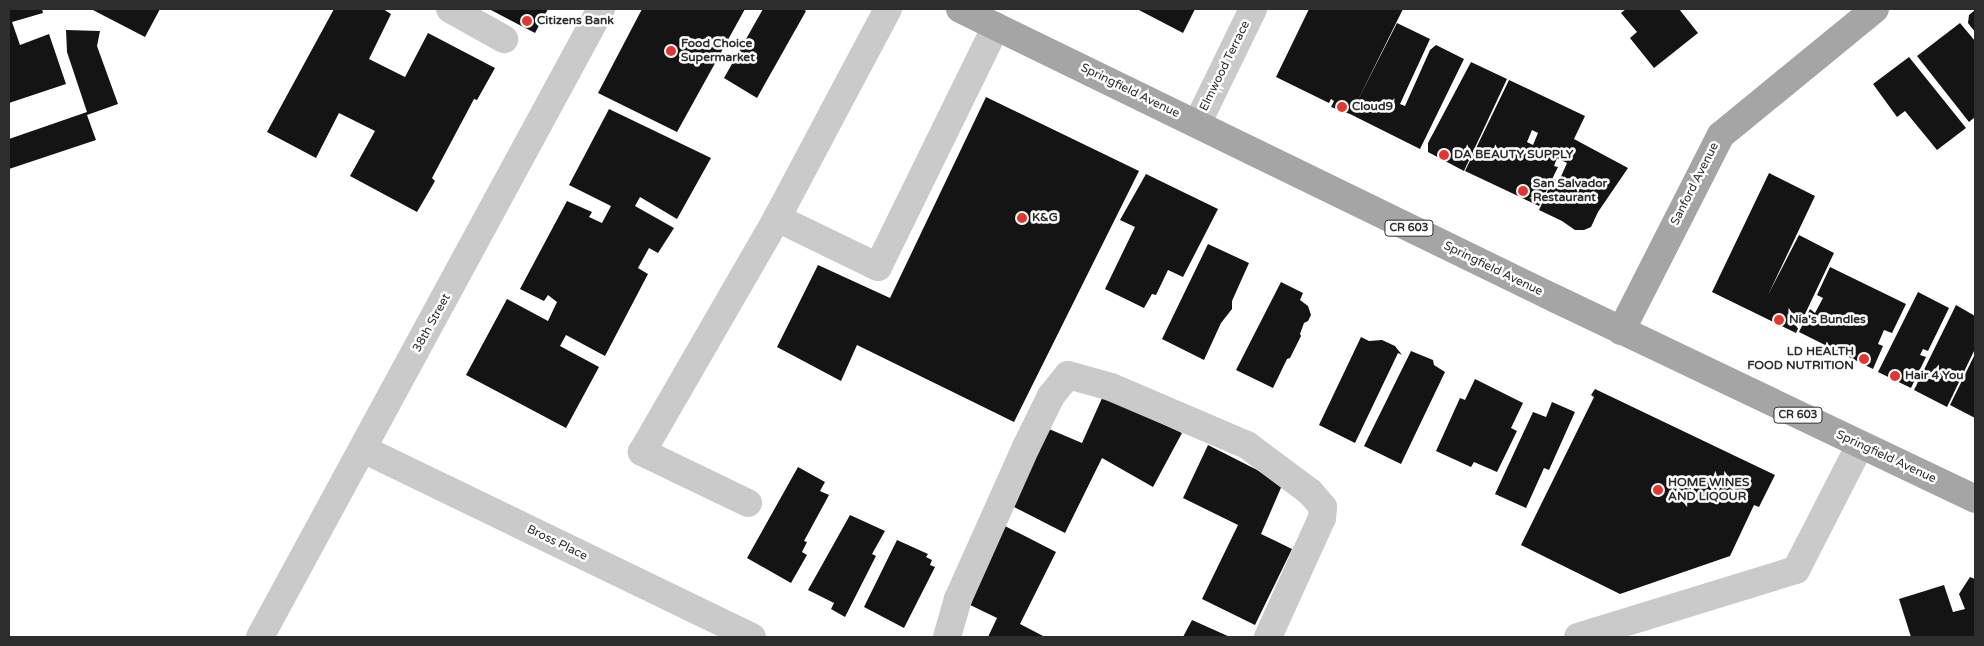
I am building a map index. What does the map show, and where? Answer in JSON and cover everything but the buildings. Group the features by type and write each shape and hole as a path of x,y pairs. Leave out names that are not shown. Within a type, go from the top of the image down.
{"main road":[{"name":"Springfield Avenue","path":"960,9 1621,331 1975,499"},
{"name":"Sanford Avenue","path":"1621,331 1721,135 1875,9"}],"street":[{"path":"450,9 504,39"},
{"name":"38th Street","path":"260,637 601,9"},
{"path":"748,503 642,452 777,218 888,9"},
{"name":"Elmwood Terrace","path":"1197,124 1253,9"},
{"path":"777,218 878,267 996,26"},
{"path":"948,637 958,599 1026,447 1051,396 1068,375 1111,387 1247,445 1310,492 1323,507 1322,518 1268,637"},
{"path":"1578,637 1796,570 1860,445"},
{"name":"Bross Place","path":"363,449 752,637"}],"place":[{"name":"Citizens Bank","path":"527,21"},
{"name":"Food Choice Supermarket","path":"671,51"},
{"name":"Cloud9","path":"1342,107"},
{"name":"DA BEAUTY SUPPLY","path":"1444,155"},
{"name":"San Salvador Restaurant","path":"1523,191"},
{"name":"K&G","path":"1022,218"},
{"name":"Nia's Bundles","path":"1779,320"},
{"name":"LD HEALTH FOOD NUTRITION","path":"1864,359"},
{"name":"Hair 4 You","path":"1895,376"},
{"name":"HOME WINES AND LIQOUR","path":"1658,490"}]}
